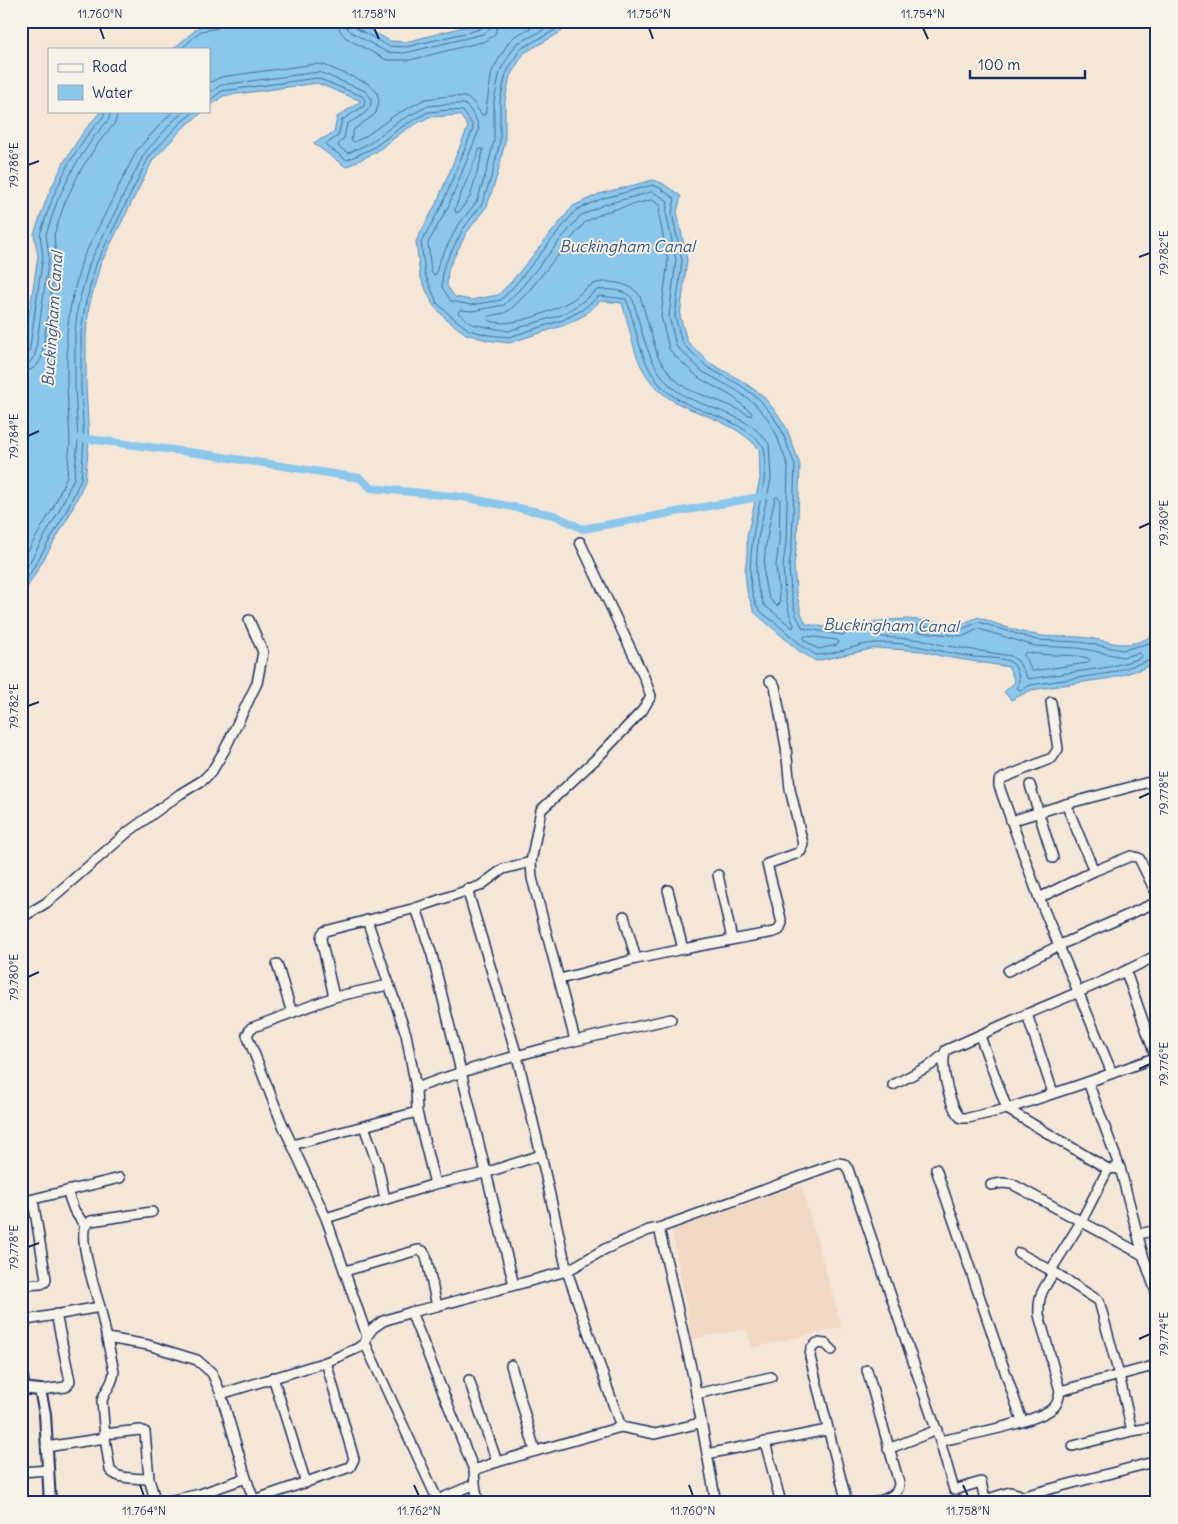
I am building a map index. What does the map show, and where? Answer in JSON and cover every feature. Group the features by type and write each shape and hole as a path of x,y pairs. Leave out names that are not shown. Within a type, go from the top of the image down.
{"street":[{"path":"576,1040 532,878 531,862 541,810 598,757 636,718 651,696 644,677 580,542"},
{"path":"21,918 46,903 128,832 180,794 203,780 212,771 224,751 257,683 263,652 249,620"},
{"path":"560,980 636,959 779,930 782,923 767,864 798,854 803,848 790,789 786,747 775,686 770,681"},
{"path":"1051,702 1058,749 1056,754 1052,758 999,781 999,786 1039,898 1112,1073"},
{"path":"1012,821 1066,804 1157,780"},
{"path":"1030,785 1053,858"},
{"path":"1066,804 1094,871"},
{"path":"1039,898 1094,871 1131,856 1139,858 1157,895"},
{"path":"334,997 321,939 325,931 416,908 480,886 503,869 531,862"},
{"path":"718,875 732,939"},
{"path":"467,889 517,1056 542,1155 567,1270 622,1427"},
{"path":"668,890 683,949"},
{"path":"1008,970 1157,902"},
{"path":"416,908 432,955 514,1285"},
{"path":"624,916 636,959"},
{"path":"367,920 406,1034 416,1088 417,1112 435,1184"},
{"path":"893,1085 931,1065 946,1050 1027,1014 1078,994 1126,972 1157,955"},
{"path":"277,964 292,1013"},
{"path":"943,1055 947,1088 957,1114 961,1118 1007,1109 1156,1057 1126,972"},
{"path":"388,985 334,997 251,1028 246,1035 292,1145 326,1218 366,1339 436,1501 475,1484"},
{"path":"1027,1014 1053,1093"},
{"path":"416,1088 461,1071 576,1040 672,1020"},
{"path":"980,1036 1007,1109 1108,1169 1120,1168"},
{"path":"1088,1082 1120,1168 1143,1256 1157,1295"},
{"path":"292,1145 417,1112"},
{"path":"364,1126 378,1166 385,1199"},
{"path":"326,1218 435,1184 485,1173 542,1155"},
{"path":"219,1389 273,1377 326,1362 350,1353 366,1339 376,1324 411,1312 567,1270 605,1249 649,1230 659,1228 838,1162 844,1164 848,1169 937,1430 954,1490 981,1482 986,1501 1010,1492 1018,1494 1021,1500 1157,1461"},
{"path":"936,1169 1022,1421"},
{"path":"940,1441 1022,1421 1047,1412 1055,1406 1060,1391 1040,1315 1040,1294 1081,1222 1108,1169"},
{"path":"21,1202 120,1178"},
{"path":"991,1186 1002,1183 1012,1184 1143,1256"},
{"path":"67,1191 74,1210 85,1226"},
{"path":"21,1285 41,1284 46,1279 33,1200"},
{"path":"149,1479 113,1474 110,1470 104,1436 102,1401 113,1380 114,1371 100,1307 91,1278 83,1235 85,1226 91,1221 152,1212"},
{"path":"659,1228 696,1394 716,1503"},
{"path":"1138,1234 1157,1230"},
{"path":"345,1271 418,1250 423,1251 426,1256 437,1306"},
{"path":"1019,1253 1052,1271 1099,1302 1132,1431"},
{"path":"21,1321 100,1307"},
{"path":"411,1312 474,1470 478,1503"},
{"path":"21,1365 23,1388 40,1390 66,1387 70,1381 56,1314"},
{"path":"107,1338 148,1345 197,1360 212,1373 219,1389 255,1502 350,1467 354,1459 326,1362"},
{"path":"832,1350 826,1344 816,1343 811,1349 810,1357 847,1503"},
{"path":"511,1365 535,1451"},
{"path":"1060,1391 1157,1365"},
{"path":"867,1370 899,1483 896,1493 873,1503"},
{"path":"273,1377 306,1483"},
{"path":"696,1394 771,1377"},
{"path":"469,1380 497,1462"},
{"path":"40,1390 45,1414 50,1503"},
{"path":"474,1470 622,1427 655,1434 700,1424"},
{"path":"1073,1446 1132,1431 1157,1427"},
{"path":"46,1447 140,1430 145,1432 149,1479 158,1503 200,1494 246,1478"},
{"path":"707,1454 828,1430"},
{"path":"888,1449 937,1430"},
{"path":"765,1442 781,1503"},
{"path":"21,1472 48,1470"}],"shaded area":[{"path":"801,1185 842,1327 752,1348 746,1329 692,1339 672,1230"}],"water":[{"name":"Buckingham Canal","path":"227,21 354,21 390,41 406,42 486,21 569,21 561,32 524,53 510,76 505,101 505,142 497,176 487,206 467,232 448,269 447,286 455,297 471,300 498,295 512,281 573,206 599,194 653,180 662,183 681,196 677,212 687,260 680,316 687,341 710,363 762,395 787,429 800,465 797,543 794,565 796,591 801,613 806,624 842,630 865,623 887,620 907,619 962,624 978,617 1030,634 1090,638 1118,644 1135,643 1157,633 1157,662 1142,669 1111,678 1031,690 1011,700 1004,692 1015,682 1009,667 940,656 923,651 876,648 816,661 799,651 754,612 747,591 745,571 747,536 760,479 759,449 734,429 678,403 658,389 649,379 638,359 622,303 600,301 585,315 565,325 509,343 487,340 466,334 447,320 433,305 420,276 416,241 437,202 468,127 460,115 429,117 405,130 376,152 346,167 313,143 334,133 337,117 361,101 317,83 223,96 210,106 210,48 174,48 199,27"},
{"name":"Buckingham Canal","path":"100,112 203,112 183,128 153,160 100,265 89,307 86,333 89,441 85,481 69,516 21,598 21,366 38,256 34,234 48,195 64,162 84,131"}],"waterway":[{"path":"80,438 204,454 360,478 371,488 462,497 554,515 583,529 764,496"}]}
